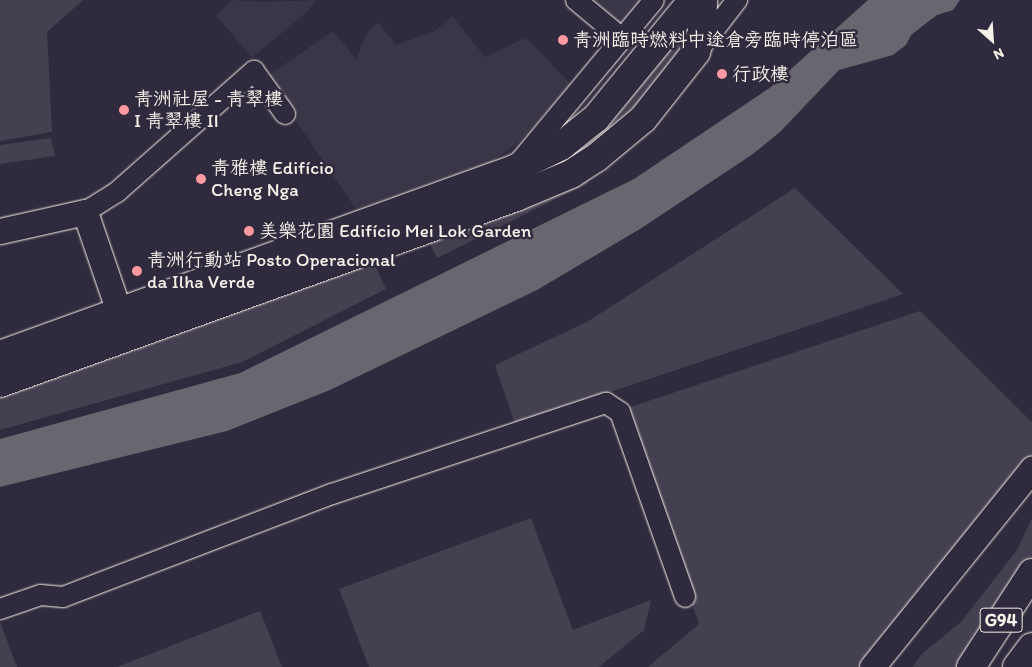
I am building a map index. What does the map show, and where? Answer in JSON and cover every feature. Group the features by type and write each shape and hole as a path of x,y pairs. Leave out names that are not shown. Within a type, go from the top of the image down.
{"main road":[{"path":"0,355 512,170 561,146 582,132 693,0"},
{"path":"0,383 516,197 571,174 596,158 643,119 696,52 702,31 703,0"},
{"name":"G94","path":"971,667 1032,573"},
{"name":"G94","path":"1017,667 1032,647"}],"street":[{"path":"576,0 624,39"},
{"path":"512,170 624,39 654,0"},
{"path":"696,52 737,0"},
{"path":"0,231 85,212 117,192 254,71 285,114"},
{"path":"85,212 119,312"},
{"path":"0,609 41,595 63,597 332,494 606,403 620,412 685,597"},
{"path":"872,667 1032,469"}],"shaded area":[{"path":"0,0 83,0 47,32 52,132 0,141"},
{"path":"232,0 266,2 315,0 309,10 252,58 216,15"},
{"path":"582,0 642,0 618,29"},
{"path":"868,0 960,0 953,10 937,15 911,35 906,45 893,55 839,70 780,132 753,154 640,229 537,290 330,390 227,431 0,487 0,439 240,373 634,179 771,87"},
{"path":"452,16 485,57 526,38 570,83 567,91 519,142 491,162 356,209 266,77 333,31 356,59 365,36 378,22 396,45 435,31"},
{"path":"692,18 694,21 681,51 624,122 575,162 0,376 0,367 548,171 595,138"},
{"path":"51,138 55,156 0,164 0,145"},
{"path":"586,177 588,183 437,258 428,240"},
{"path":"795,188 903,294 515,424 495,365 587,322"},
{"path":"373,261 386,289 242,362 0,430 0,398"},
{"path":"920,311 1032,422 1032,455 863,667 648,667 699,624 624,409"},
{"path":"531,518 573,630 651,600 644,630 599,667 369,667 339,589"},
{"path":"1032,518 1032,566 966,667 912,667 923,653 961,622 1017,550"},
{"path":"260,611 282,667 117,667"},
{"path":"0,622 17,667 0,667"}],"place":[{"name":"青洲臨時燃料中途倉旁臨時停泊區","path":"563,40"},
{"name":"行政樓","path":"722,74"},
{"name":"青洲社屋 - 青翠樓 I 青翠樓 II","path":"124,110"},
{"name":"青雅樓 Edifício Cheng Nga","path":"201,179"},
{"name":"美樂花園 Edifício Mei Lok Garden","path":"249,231"},
{"name":"青洲行動站 Posto Operacional da Ilha Verde","path":"137,271"}]}
